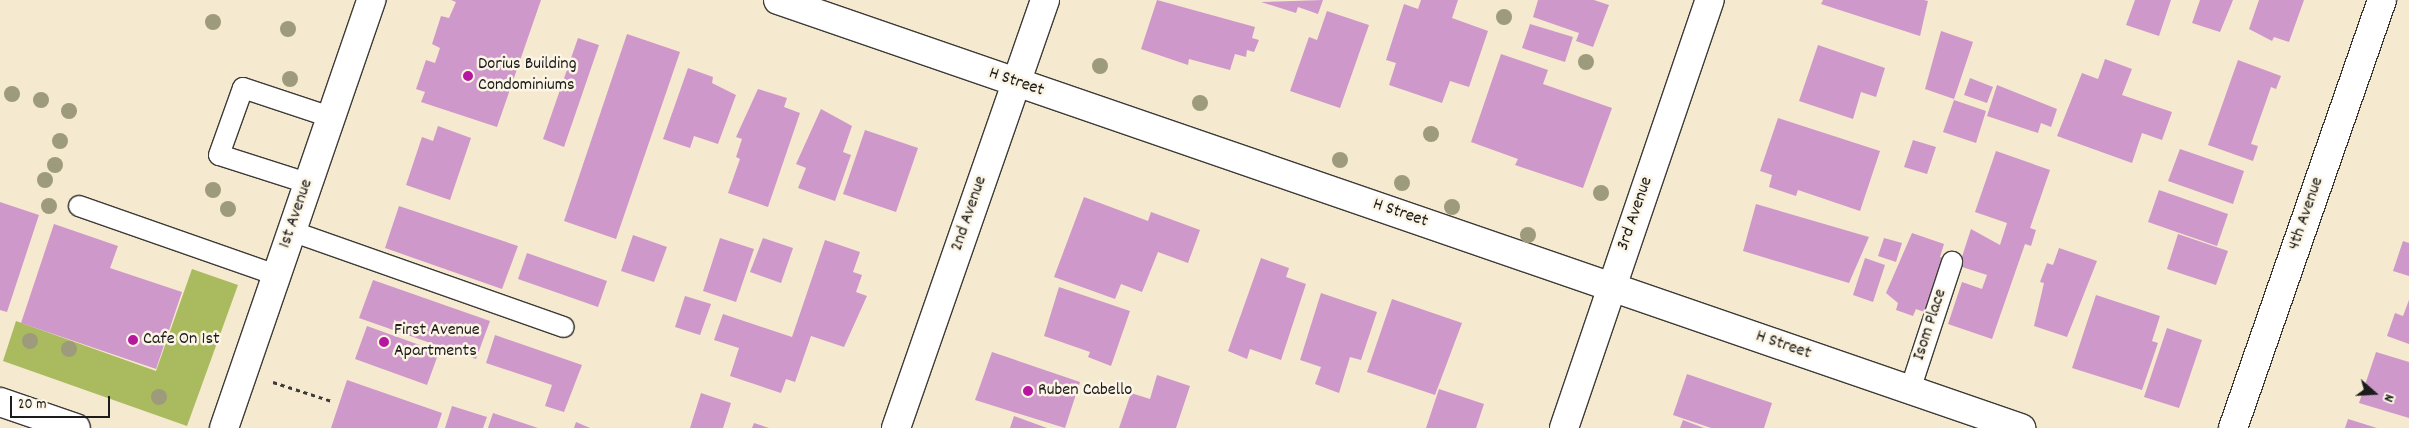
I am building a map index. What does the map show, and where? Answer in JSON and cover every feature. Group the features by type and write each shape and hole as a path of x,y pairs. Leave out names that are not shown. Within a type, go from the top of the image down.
{"street":[{"name":"1st Avenue","path":"224,428 371,0"},
{"name":"H Street","path":"778,0 2022,428"},
{"name":"2nd Avenue","path":"896,428 1045,0"},
{"name":"3rd Avenue","path":"1564,428 1710,0"},
{"name":"4th Avenue","path":"2233,428 2382,0"},
{"path":"0,402 76,428"}],"lane":[{"path":"307,182 219,155 243,88 330,117"},
{"path":"79,206 276,275"},
{"path":"291,231 564,327"},
{"name":"Isom Place","path":"1910,390 1952,262"}],"path":[{"path":"270,381 332,401"}],"green space":[{"path":"192,269 238,285 187,426 3,361 16,321 156,371"}],"building":[{"name":"Dorius Building Condominiums","path":"451,0 541,0 497,127 421,102 425,92 416,89 426,60 435,63 440,48 432,44 441,16 449,18 456,2"},
{"path":"1157,0 1255,27 1252,38 1259,40 1254,52 1247,50 1246,57 1235,54 1230,70 1189,59 1188,65 1141,49"},
{"path":"1323,0 1318,14 1298,7 1296,13 1261,2"},
{"path":"1421,0 1458,0 1452,18 1488,31 1469,87 1450,81 1442,103 1389,85 1396,63 1386,60 1404,4 1418,9"},
{"path":"1538,0 1594,0 1609,5 1593,47 1576,41 1579,33 1533,17"},
{"path":"1823,0 1928,1 1920,36 1821,4"},
{"path":"2135,0 2171,0 2159,36 2126,25"},
{"path":"2200,0 2233,0 2220,32 2192,23"},
{"path":"2259,0 2304,0 2289,42 2274,37 2272,41 2249,29"},
{"path":"1327,11 1369,25 1340,108 1290,91 1309,37 1317,40"},
{"path":"1530,24 1573,37 1565,62 1522,48"},
{"path":"1941,31 1973,42 1954,99 1925,89"},
{"path":"627,34 680,52 616,239 564,221"},
{"path":"578,38 599,45 564,147 543,139"},
{"path":"1818,45 1885,68 1876,97 1861,92 1853,119 1799,101"},
{"path":"1501,54 1548,70 1543,84 1612,108 1583,188 1515,165 1518,159 1471,142"},
{"path":"2105,59 2132,69 2122,95 2172,112 2162,140 2142,133 2132,163 2057,136 2082,73 2098,79"},
{"path":"2238,60 2281,76 2276,89 2271,87 2251,144 2258,146 2253,161 2208,145"},
{"path":"688,68 713,77 712,83 736,95 718,144 694,136 690,148 663,139"},
{"path":"1970,78 1993,87 1987,103 1964,95"},
{"path":"1997,85 2057,109 2051,127 2041,123 2038,133 1987,116"},
{"path":"758,89 787,98 784,107 800,113 768,207 728,193 740,159 736,157 742,139 736,137"},
{"path":"1954,100 1986,111 1976,143 1943,132"},
{"path":"821,109 852,126 843,152 851,155 835,201 798,188 806,168 796,164"},
{"path":"1778,118 1880,151 1860,211 1798,190 1796,196 1769,187 1772,175 1760,171"},
{"path":"438,126 471,138 450,200 406,185 422,137 433,141"},
{"path":"865,130 918,148 896,212 843,194"},
{"path":"1913,140 1936,147 1927,174 1904,167"},
{"path":"2180,149 2244,171 2233,204 2168,181"},
{"path":"1996,151 2050,170 2030,228 2036,230 2031,246 2025,244 1992,339 1948,324 1962,282 1982,289 1987,275 1959,266 1971,229 2000,245 2007,223 1975,212"},
{"path":"2159,190 2228,214 2217,246 2148,222"},
{"path":"1084,197 1148,221 1151,212 1200,230 1188,263 1158,252 1142,292 1121,284 1115,299 1054,277"},
{"path":"0,202 39,215 7,312 0,310"},
{"path":"1756,204 1869,237 1849,283 1743,251"},
{"path":"399,206 518,246 502,289 385,248"},
{"path":"54,224 118,246 110,268 182,292 156,369 21,323"},
{"path":"1912,233 1944,244 1940,257 1946,259 1927,313 1916,309 1913,316 1896,310 1898,303 1886,293"},
{"path":"2178,234 2228,251 2216,285 2167,269"},
{"path":"633,235 667,247 654,282 621,271"},
{"path":"720,238 754,249 736,302 703,291"},
{"path":"763,238 793,248 781,283 750,272"},
{"path":"1884,238 1902,243 1896,262 1878,256"},
{"path":"825,240 860,252 853,272 862,275 856,292 867,296 844,347 811,336 795,382 786,379 781,393 730,376 739,348 714,340 723,314 792,337"},
{"path":"2403,241 2409,243 2409,276 2393,271"},
{"path":"2059,248 2097,261 2067,337 2034,326 2044,283 2040,282 2047,263 2053,265"},
{"path":"527,253 607,281 598,307 518,279"},
{"path":"1261,258 1289,268 1286,277 1306,284 1281,360 1250,349 1247,359 1228,351"},
{"path":"1865,258 1885,265 1873,302 1853,295"},
{"path":"373,280 490,321 476,359 359,318"},
{"path":"1059,287 1130,311 1111,366 1088,357 1090,352 1044,336"},
{"path":"1321,293 1377,312 1361,360 1350,357 1339,393 1315,384 1321,367 1300,360"},
{"path":"2096,295 2160,316 2152,341 2158,343 2142,390 2072,368"},
{"path":"685,296 711,304 700,335 675,327"},
{"path":"1392,299 1462,323 1435,395 1367,372"},
{"path":"2409,300 2409,344 2387,336 2395,313 2403,316"},
{"path":"367,326 439,352 427,385 355,359"},
{"path":"2167,328 2202,340 2179,408 2144,397"},
{"path":"495,335 582,365 564,412 545,406 552,385 486,363"},
{"name":"Ruben Cabello","path":"992,352 1080,382 1065,428 975,400"},
{"path":"2376,352 2409,362 2409,418 2359,403"},
{"path":"1687,374 1772,403 1764,428 1711,428 1673,415"},
{"path":"1157,375 1190,386 1176,428 1119,428 1131,393 1150,399"},
{"path":"347,380 442,413 437,428 331,428"},
{"path":"1439,389 1484,404 1476,428 1426,428"},
{"path":"701,393 731,403 723,428 690,428"},
{"path":"452,406 487,417 483,428 445,428"},
{"path":"493,413 538,428 488,428"},
{"path":"1014,416 1047,428 1010,428"},
{"path":"2348,419 2377,428 2345,428"},
{"path":"1683,420 1704,428 1680,428"},
{"path":"576,422 590,428 574,428"},
{"path":"754,423 769,428 752,428"}],"place":[{"name":"Dorius Building Condominiums","path":"468,76"},
{"name":"Cafe On 1st","path":"133,340"},
{"name":"First Avenue Apartments","path":"384,342"},
{"name":"Ruben Cabello","path":"1028,391"}]}
